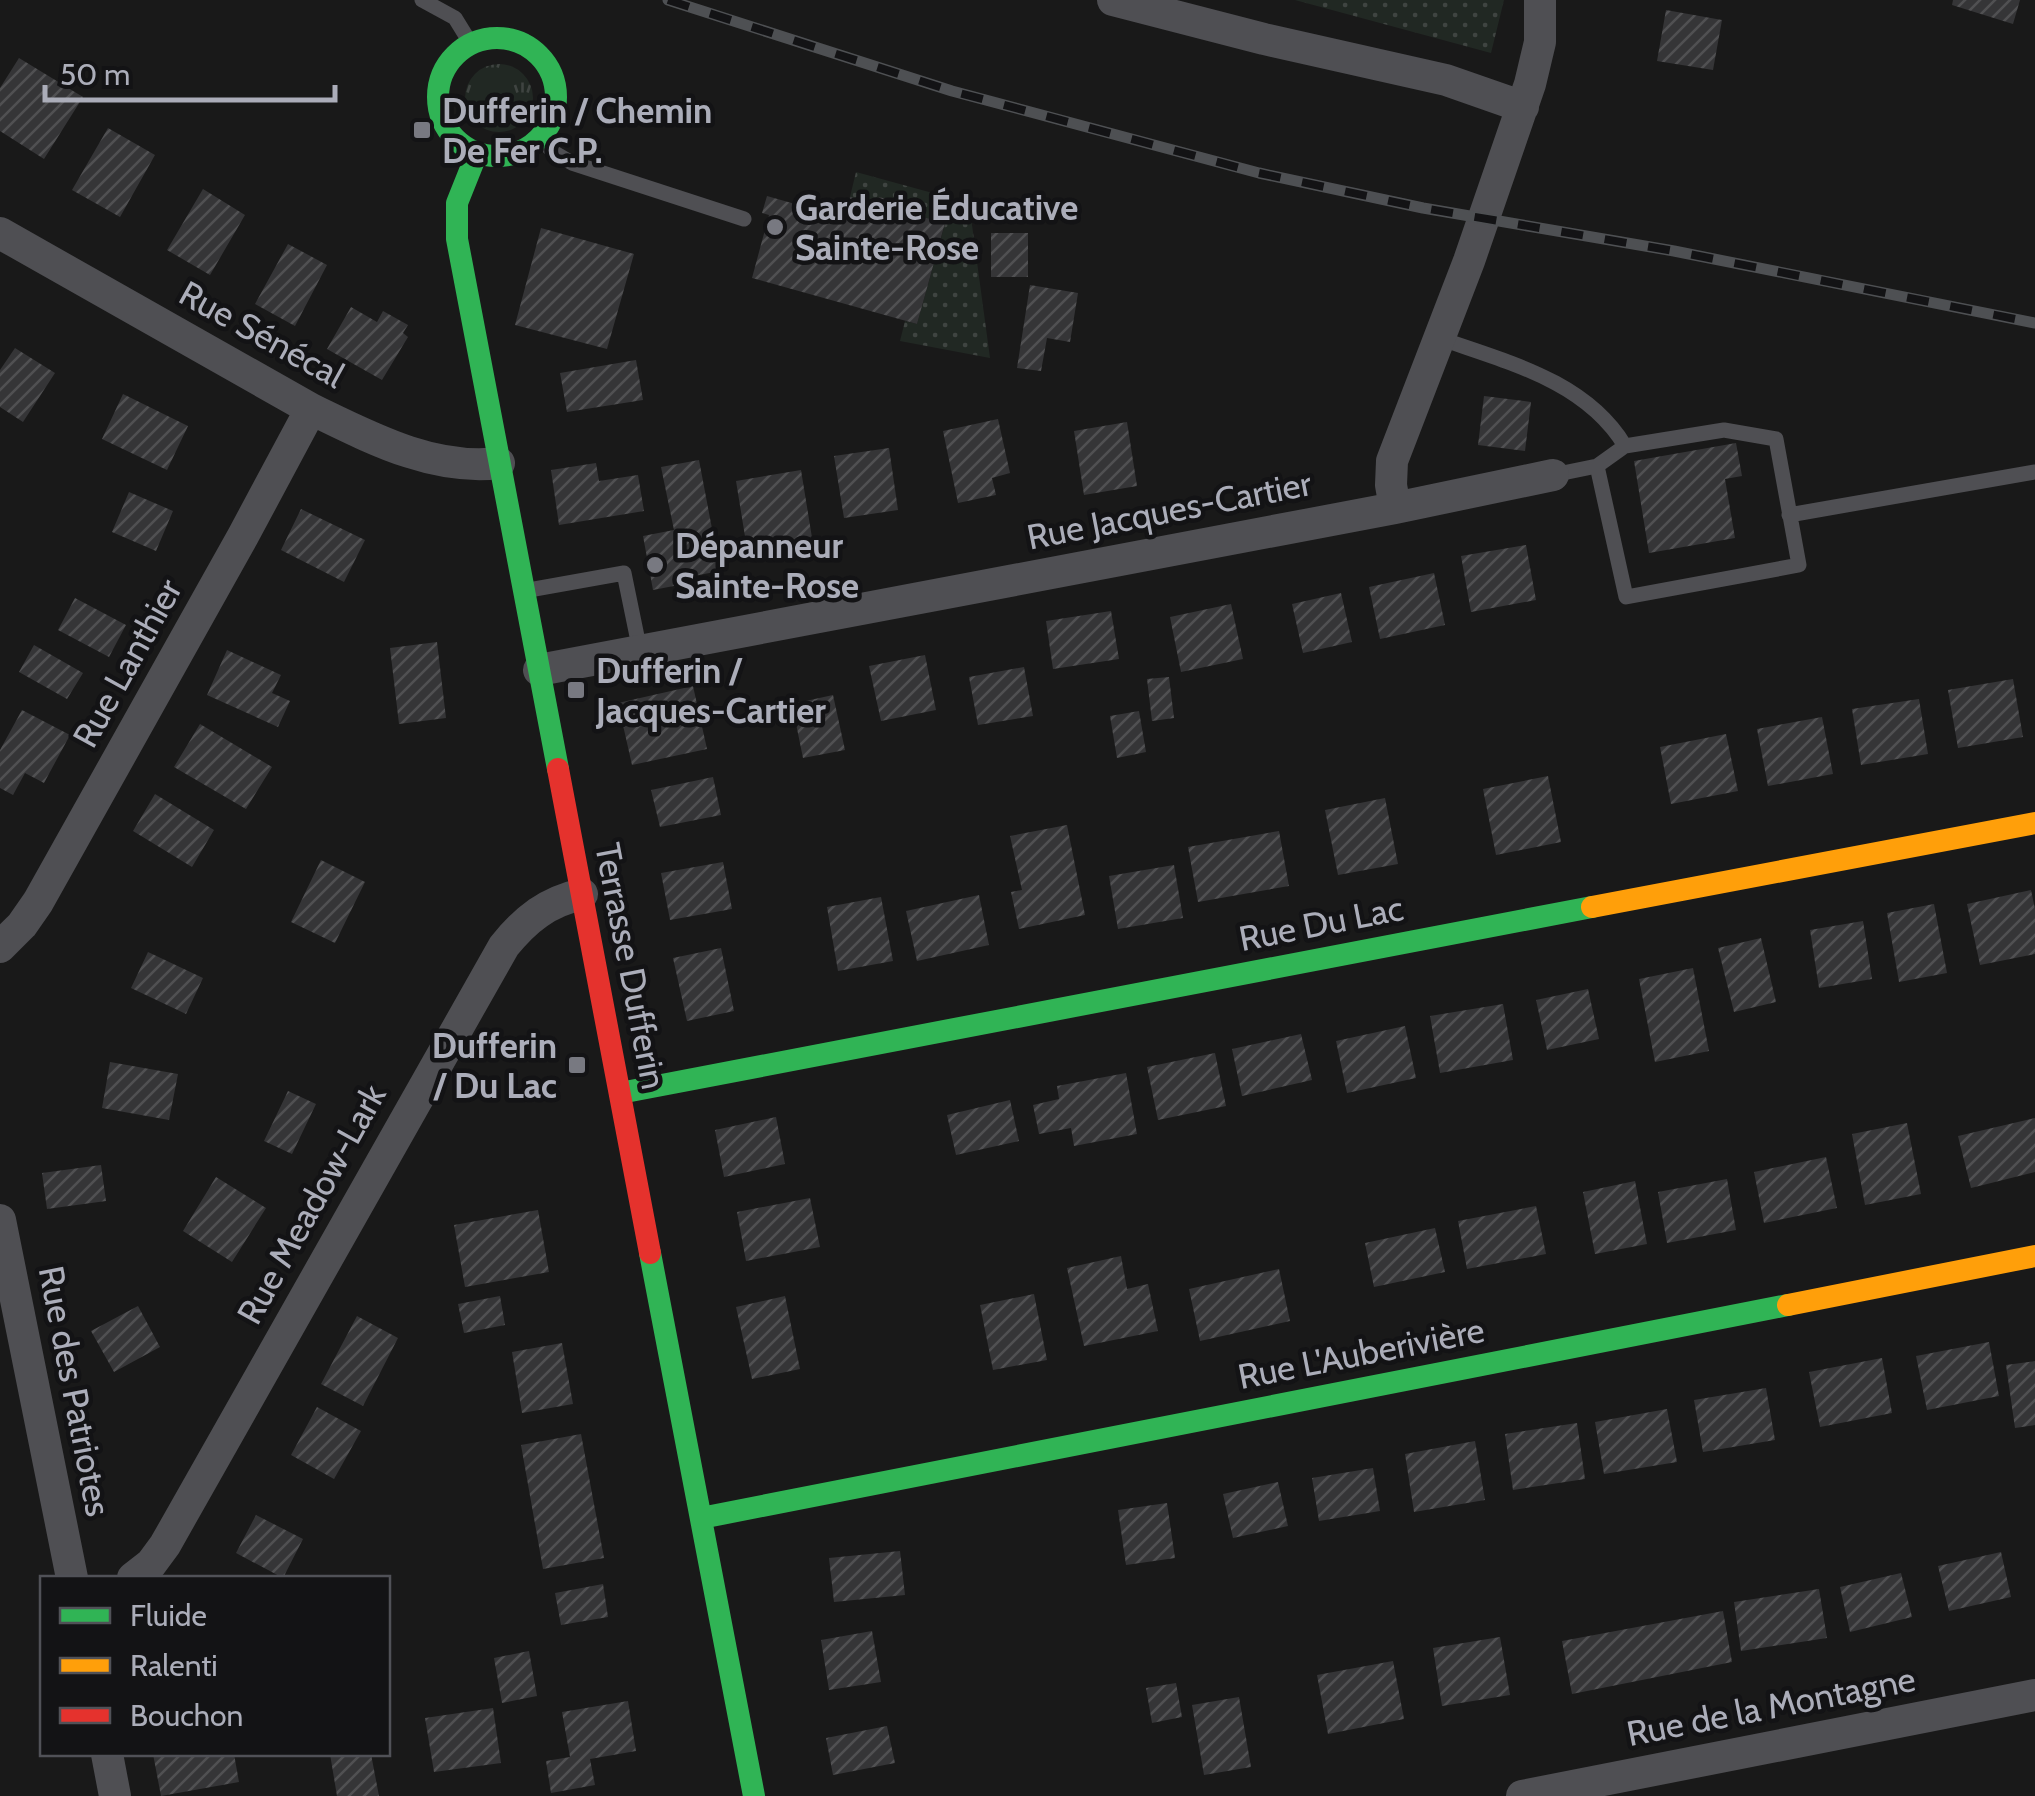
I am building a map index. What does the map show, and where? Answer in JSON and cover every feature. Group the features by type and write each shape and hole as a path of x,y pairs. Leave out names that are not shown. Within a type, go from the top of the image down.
{"street":[{"path":"1112,0 1446,80 1523,107"},
{"path":"1395,508 1392,461 1537,64 1540,0"},
{"path":"492,38 509,39 532,50 553,78 556,105 540,137 510,155 477,153 459,142 440,113 440,79 448,64 471,44 492,38"},
{"name":"Terrasse Dufferin","path":"477,153 457,202 455,226 754,1796"},
{"name":"Rue Sénécal","path":"0,232 310,409 384,444 457,463 499,463"},
{"name":"Rue Lanthier","path":"0,947 38,902 235,552 310,409"},
{"name":"Rue Jacques-Cartier","path":"539,670 1553,475"},
{"name":"Rue Du Lac","path":"620,1093 2035,823"},
{"name":"Rue Meadow-Lark","path":"135,1576 165,1546 504,946 538,911 555,901 582,894"},
{"name":"Rue des Patriotes","path":"0,1220 72,1576"},
{"name":"Rue L'Auberivière","path":"701,1518 2035,1256"},
{"name":"Rue de la Montagne","path":"1522,1796 2035,1695"},
{"path":"107,1756 116,1796"}],"lane":[{"path":"422,0 455,18 471,44"},
{"path":"540,137 553,152 572,163 744,219"},
{"path":"1439,338 1534,373 1572,392 1612,424 1625,446"},
{"path":"1553,475 1597,466 1625,446 1724,430 1776,439 1798,565 1626,597 1597,466"},
{"path":"1789,515 2035,472"},
{"path":"524,591 624,572 640,651"}],"green space":[{"path":"1295,0 1504,0 1491,53"},
{"path":"499,64 512,66 523,74 531,85 531,111 523,122 512,130 499,132 486,130 475,122 467,111 465,98 467,85 475,74 486,66"},
{"path":"856,172 969,203 990,358 900,341 905,321 917,324 945,224 919,216 920,209 879,197 877,205 850,197"}],"building":[{"path":"1953,0 2020,0 2013,24 1952,5"},
{"path":"1666,10 1722,20 1713,70 1657,61"},
{"path":"19,58 83,97 44,159 0,131 0,88"},
{"path":"108,128 155,155 120,217 72,190"},
{"path":"203,189 245,215 210,275 167,250"},
{"path":"767,196 844,218 850,197 877,205 879,197 921,209 919,216 945,223 917,324 752,278 769,215 762,213"},
{"path":"541,228 634,254 607,349 515,325"},
{"path":"991,233 1028,233 1028,277 991,277"},
{"path":"288,244 327,265 295,326 255,304"},
{"path":"1030,285 1078,293 1070,342 1047,338 1041,371 1017,368"},
{"path":"351,307 377,322 383,311 408,325 403,333 408,337 382,380 327,349"},
{"path":"15,348 55,373 23,422 0,407 0,370"},
{"path":"636,360 643,400 567,412 560,373"},
{"path":"123,394 188,426 167,470 102,439"},
{"path":"1484,396 1531,402 1525,451 1478,445"},
{"path":"998,419 1010,473 992,478 996,495 958,503 943,431"},
{"path":"1127,422 1137,486 1084,495 1074,431"},
{"path":"1736,443 1742,476 1725,479 1735,538 1649,553 1634,461"},
{"path":"889,448 898,510 844,518 834,456"},
{"path":"699,460 720,571 683,578 684,584 653,590 643,536 674,530 661,467"},
{"path":"596,463 599,481 638,475 644,511 559,525 551,470"},
{"path":"801,470 814,550 749,561 736,481"},
{"path":"129,492 173,511 156,551 112,532"},
{"path":"301,509 365,540 344,582 281,550"},
{"path":"1526,545 1536,600 1471,612 1461,556"},
{"path":"1434,573 1445,625 1380,639 1369,587"},
{"path":"1341,593 1352,642 1303,653 1292,604"},
{"path":"75,598 126,625 109,657 58,630"},
{"path":"1231,604 1243,659 1181,672 1170,617"},
{"path":"1111,611 1119,659 1053,669 1046,621"},
{"path":"437,642 446,718 399,724 390,648"},
{"path":"34,645 83,673 67,699 19,672"},
{"path":"227,650 281,675 272,693 290,701 278,727 207,695"},
{"path":"925,655 936,710 881,721 869,666"},
{"path":"1024,667 1033,716 978,725 969,677"},
{"path":"1169,677 1174,718 1152,721 1147,679"},
{"path":"2013,679 2023,737 1958,748 1948,690"},
{"path":"693,686 707,749 632,765 618,703"},
{"path":"833,695 845,750 803,758 792,704"},
{"path":"1919,699 1928,754 1861,765 1852,709"},
{"path":"22,710 70,735 44,783 25,773 13,795 0,788 0,750"},
{"path":"1139,711 1146,752 1117,758 1110,716"},
{"path":"1822,717 1833,774 1768,786 1757,729"},
{"path":"200,724 272,767 246,809 174,767"},
{"path":"1726,734 1738,791 1671,804 1660,747"},
{"path":"1548,776 1561,842 1496,855 1483,789"},
{"path":"713,777 721,815 660,827 651,790"},
{"path":"155,794 214,830 192,867 133,831"},
{"path":"1385,798 1398,864 1338,875 1325,810"},
{"path":"1067,825 1085,915 1019,929 1011,892 1022,890 1010,836"},
{"path":"1279,831 1289,886 1198,902 1188,847"},
{"path":"321,860 365,882 335,943 291,922"},
{"path":"723,862 732,909 670,920 661,873"},
{"path":"1174,865 1183,918 1118,929 1109,876"},
{"path":"2031,890 2035,954 1980,965 1967,904"},
{"path":"979,895 989,945 917,961 906,911"},
{"path":"881,897 893,961 838,971 827,907"},
{"path":"1934,904 1947,973 1899,982 1887,913"},
{"path":"1863,921 1872,979 1819,988 1810,930"},
{"path":"1761,938 1776,1002 1734,1012 1718,948"},
{"path":"721,948 734,1011 687,1021 673,958"},
{"path":"148,952 203,978 186,1014 131,988"},
{"path":"1693,968 1709,1051 1655,1062 1639,979"},
{"path":"1588,989 1599,1039 1547,1050 1536,1000"},
{"path":"1503,1004 1513,1060 1440,1073 1430,1016"},
{"path":"1405,1026 1416,1078 1347,1093 1336,1041"},
{"path":"1301,1034 1312,1080 1242,1096 1232,1049"},
{"path":"1215,1053 1226,1106 1158,1120 1147,1067"},
{"path":"110,1062 178,1074 169,1120 102,1108"},
{"path":"1126,1073 1137,1134 1074,1146 1071,1128 1039,1134 1033,1105 1059,1099 1057,1086"},
{"path":"288,1091 316,1104 292,1154 264,1141"},
{"path":"1010,1100 1019,1141 956,1155 947,1115"},
{"path":"776,1117 785,1164 724,1177 715,1130"},
{"path":"2035,1118 2035,1172 1971,1188 1958,1136"},
{"path":"1907,1123 1921,1194 1865,1205 1852,1134"},
{"path":"1826,1157 1837,1208 1764,1223 1754,1172"},
{"path":"101,1165 106,1201 47,1209 42,1173"},
{"path":"216,1177 266,1208 232,1262 183,1231"},
{"path":"1727,1179 1736,1230 1667,1243 1658,1192"},
{"path":"1635,1181 1647,1244 1595,1254 1583,1192"},
{"path":"810,1198 820,1247 746,1261 737,1212"},
{"path":"1536,1206 1546,1254 1467,1269 1458,1221"},
{"path":"538,1210 549,1272 465,1287 454,1225"},
{"path":"1435,1228 1445,1272 1374,1287 1365,1243"},
{"path":"1121,1256 1127,1289 1148,1284 1158,1331 1084,1346 1067,1268"},
{"path":"1279,1269 1290,1321 1200,1341 1189,1289"},
{"path":"1034,1294 1047,1360 993,1370 980,1305"},
{"path":"500,1296 505,1325 464,1333 458,1304"},
{"path":"785,1296 800,1369 752,1379 736,1307"},
{"path":"138,1306 160,1347 114,1372 91,1331"},
{"path":"357,1316 398,1338 363,1406 321,1384"},
{"path":"1989,1342 1999,1396 1927,1410 1916,1356"},
{"path":"562,1343 573,1404 522,1413 512,1352"},
{"path":"1882,1358 1892,1413 1820,1427 1809,1372"},
{"path":"2035,1361 2035,1425 2015,1428 2006,1365"},
{"path":"1766,1388 1775,1440 1703,1452 1694,1400"},
{"path":"317,1407 361,1431 334,1479 291,1455"},
{"path":"1667,1409 1677,1462 1604,1474 1595,1422"},
{"path":"1577,1423 1585,1479 1513,1490 1505,1434"},
{"path":"581,1434 604,1558 543,1569 521,1445"},
{"path":"1475,1441 1485,1500 1414,1512 1405,1454"},
{"path":"1373,1468 1380,1511 1319,1521 1312,1478"},
{"path":"1278,1482 1288,1526 1233,1538 1223,1494"},
{"path":"1167,1503 1175,1558 1126,1565 1118,1510"},
{"path":"256,1515 303,1539 284,1576 236,1553"},
{"path":"900,1551 905,1595 834,1602 829,1558"},
{"path":"2001,1552 2011,1597 1949,1611 1938,1566"},
{"path":"1901,1573 1912,1617 1850,1632 1840,1587"},
{"path":"603,1584 608,1617 561,1625 555,1593"},
{"path":"1819,1589 1827,1638 1741,1651 1734,1602"},
{"path":"1723,1611 1732,1662 1572,1694 1562,1641"},
{"path":"872,1631 881,1682 829,1690 821,1640"},
{"path":"1500,1637 1510,1695 1442,1706 1433,1648"},
{"path":"529,1651 537,1696 502,1703 494,1658"},
{"path":"1393,1661 1404,1719 1328,1734 1317,1675"},
{"path":"1176,1683 1182,1717 1152,1723 1146,1688"},
{"path":"1239,1697 1251,1767 1204,1775 1192,1705"},
{"path":"628,1701 636,1751 590,1759 595,1785 551,1793 546,1761 570,1757 562,1712"},
{"path":"493,1708 501,1763 434,1772 425,1718"},
{"path":"887,1726 895,1763 833,1775 826,1738"},
{"path":"153,1756 234,1756 239,1782 161,1796"},
{"path":"330,1756 371,1756 379,1796 337,1796"}],"railway":[{"path":"668,0 952,91 1259,173 1423,208 1674,251 2035,323"}],"traffic: fast":[{"path":"497,38 520,42 539,55 552,74 556,97 552,120 539,139 520,152 497,156 474,152 455,139 442,120 438,97 442,74 455,55 474,42 497,38"},
{"path":"477,153 457,203 457,239 558,769"},
{"path":"620,1093 1592,907"},
{"path":"650,1253 754,1796"},
{"path":"701,1518 1788,1305"}],"traffic: slow":[{"path":"1592,907 2035,823"},
{"path":"1788,1305 2035,1256"}],"traffic: jam":[{"path":"558,769 650,1253"}],"place":[{"name":"Dufferin / Chemin De Fer C.P.","path":"422,130"},
{"name":"Garderie Éducative Sainte-Rose","path":"775,227"},
{"name":"Dépanneur Sainte-Rose","path":"655,565"},
{"name":"Dufferin / Jacques-Cartier","path":"576,690"},
{"name":"Dufferin / Du Lac","path":"577,1065"}]}
